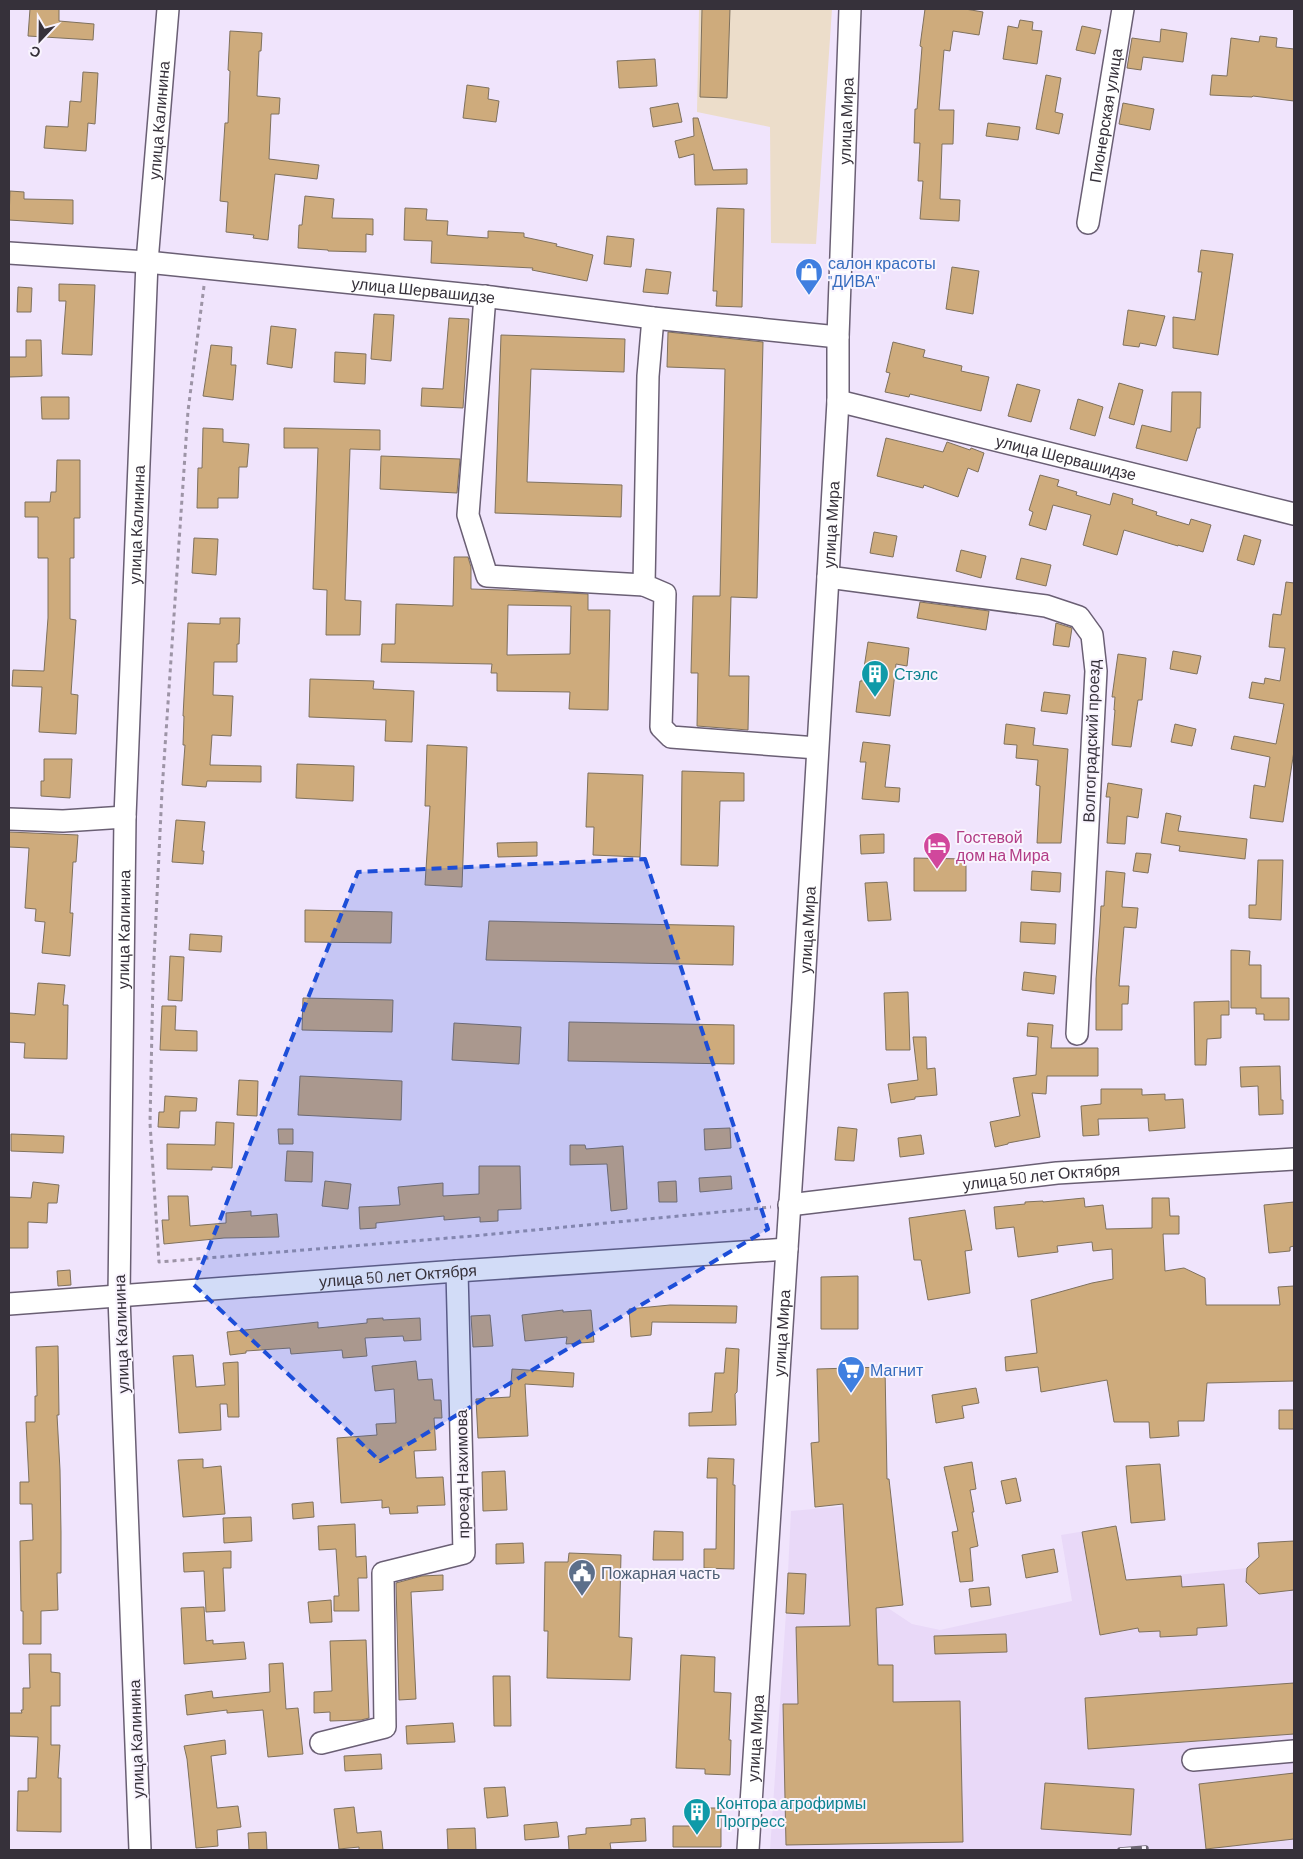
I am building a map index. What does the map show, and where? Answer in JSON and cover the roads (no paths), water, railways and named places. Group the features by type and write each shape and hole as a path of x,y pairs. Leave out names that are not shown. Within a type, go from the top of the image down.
{"street":[{"name":"улица Калинина","path":"140,1850 118,1297 125,817 147,262 168,9"},
{"name":"улица Мира","path":"748,1850 803,1002 838,401 838,337 850,9"},
{"name":"Пионерская улица","path":"1088,223 1123,9"},
{"name":"улица Шервашидзе","path":"9,253 147,262 485,296 653,318 838,337"},
{"path":"485,296 468,515 487,576 644,585 665,594 662,727 671,737 817,748"},
{"path":"644,585 648,376 653,318"},
{"name":"улица Шервашидзе","path":"838,401 1294,514"},
{"name":"Волгоградский проезд","path":"828,577 1046,606 1079,617 1092,635 1096,671 1078,1034"},
{"path":"9,819 63,821 125,817"},
{"name":"улица 50 лет Октября","path":"789,1205 1057,1173 1294,1159"},
{"name":"улица 50 лет Октября","path":"9,1304 787,1249"},
{"name":"проезд Нахимова","path":"321,1743 385,1727 383,1573 464,1553 458,1271"},
{"path":"1193,1760 1294,1751"}],"railway":[{"path":"1120,1850 1146,1848"}],"place":[{"name":"салон красоты \"ДИВА\"","path":"809,296"},
{"name":"Стэлс","path":"875,698"},
{"name":"Гостевой дом на Мира","path":"937,870"},
{"name":"Магнит","path":"851,1394"},
{"name":"Пожарная часть","path":"582,1597"},
{"name":"Контора агрофирмы Прогресс","path":"697,1836"}]}
